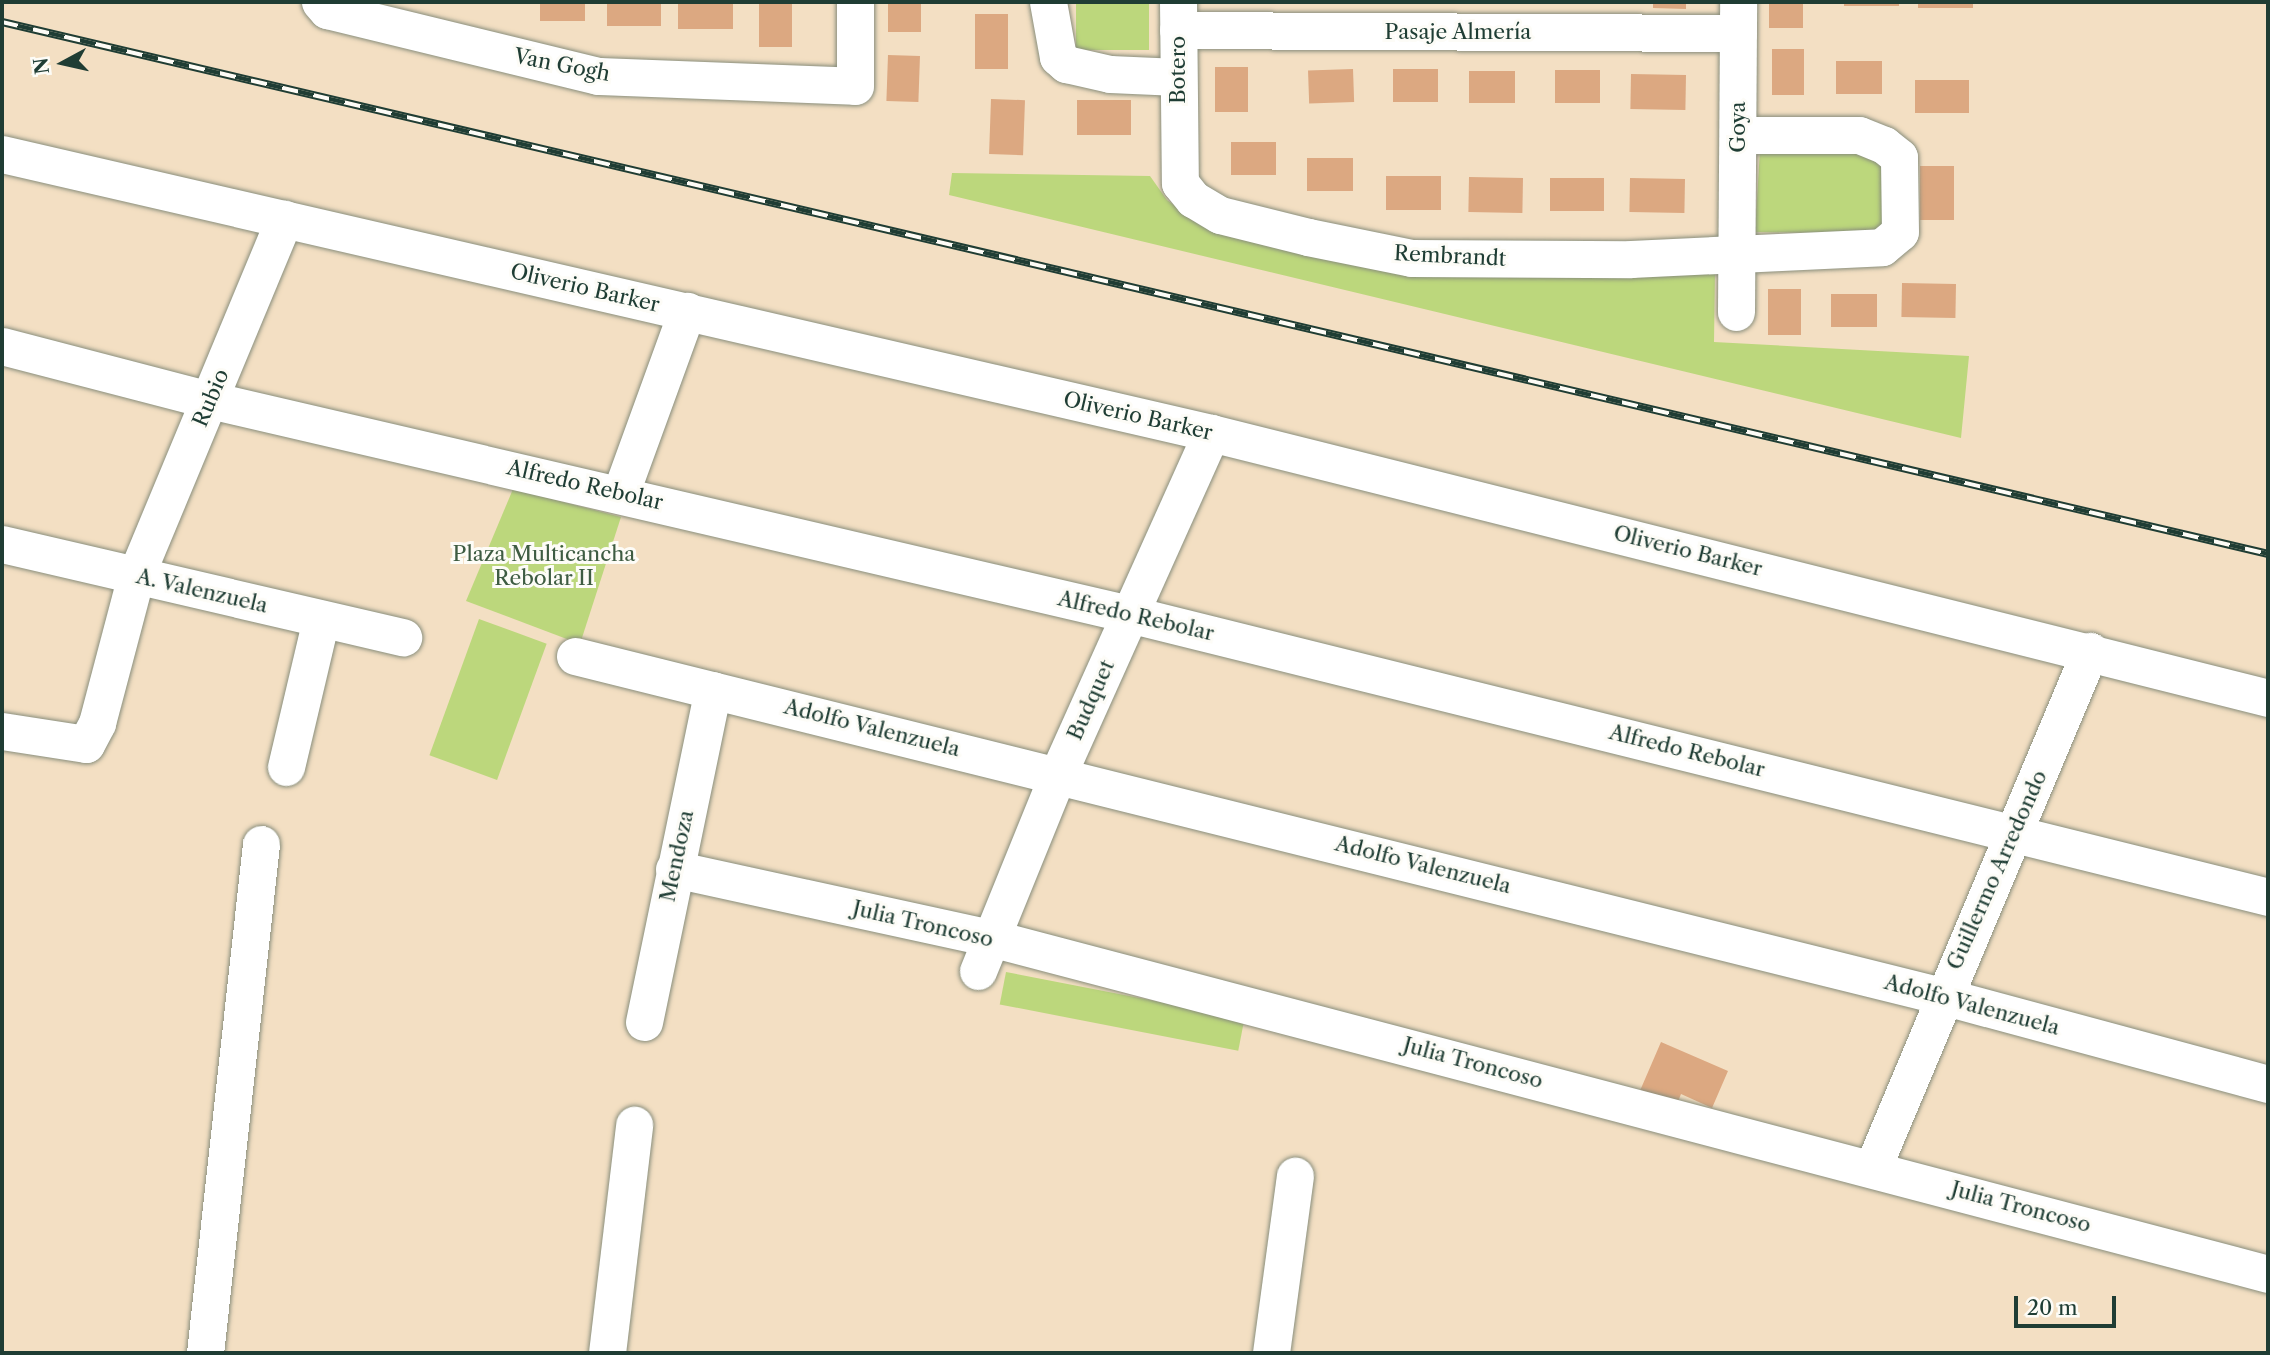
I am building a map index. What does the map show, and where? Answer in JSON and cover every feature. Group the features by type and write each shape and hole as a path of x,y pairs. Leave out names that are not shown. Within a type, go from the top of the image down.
{"street":[{"name":"Van Gogh","path":"320,2 327,10 598,76 855,86 855,2"},
{"path":"1048,2 1058,57 1066,64 1110,74 1178,77"},
{"name":"Botero","path":"1177,139 1178,16"},
{"name":"Pasaje Almería","path":"1178,16 1738,18"},
{"name":"Goya","path":"1736,312 1738,18"},
{"name":"Rembrandt","path":"1177,139 1180,183 1193,199 1220,215 1411,258 1630,260 1738,252 1882,247 1900,232 1899,157 1884,145 1860,135 1738,135"},
{"name":"Oliverio Barker","path":"2,154 1211,433 2090,651 2268,698"},
{"name":"Rubio","path":"2,731 86,744 97,723 136,575 284,219"},
{"path":"621,492 687,311"},
{"name":"Alfredo Rebolar","path":"2,346 210,400 621,492 1129,614 2016,832 2268,897"},
{"name":"Budquet","path":"985,954 1058,774 1211,433"},
{"name":"A. Valenzuela","path":"2,544 403,637"},
{"path":"286,767 321,619"},
{"name":"Guillermo Arredondo","path":"1873,1167 1942,996 2016,832 2090,651"},
{"name":"Adolfo Valenzuela","path":"575,656 1942,996 2268,1084"},
{"name":"Mendoza","path":"644,1022 713,690"},
{"path":"205,1353 261,844"},
{"name":"Julia Troncoso","path":"674,869 985,954 1873,1167 2268,1274"},
{"path":"607,1353 634,1125"},
{"path":"1271,1353 1295,1176"}],"green space":[{"path":"1076,2 1149,2 1149,50 1076,50"},
{"path":"1760,150 1865,152 1888,170 1887,215 1878,234 1755,232"},
{"path":"952,173 1150,176 1167,200 1202,226 1418,272 1715,273 1714,342 1969,356 1961,438 949,195"},
{"name":"Plaza Multicancha Rebolar II","path":"513,489 621,517 580,644 466,601"},
{"path":"479,619 547,644 497,780 429,755"},
{"path":"1006,972 1245,1018 1238,1051 1000,1004"}],"building":[{"path":"540,2 585,2 585,21 540,21"},
{"path":"607,2 661,2 661,26 607,26"},
{"path":"678,2 733,2 733,29 678,29"},
{"path":"759,2 792,2 792,47 759,47"},
{"path":"888,2 921,2 921,32 888,32"},
{"path":"1653,2 1686,2 1686,9 1653,8"},
{"path":"1769,2 1803,2 1803,28 1769,28"},
{"path":"1844,2 1899,2 1899,6 1844,6"},
{"path":"1918,2 1973,2 1973,8 1918,8"},
{"path":"975,14 1008,14 1008,69 975,69"},
{"path":"1772,49 1804,49 1804,95 1772,95"},
{"path":"888,55 920,56 918,102 886,101"},
{"path":"1836,61 1882,61 1882,94 1836,94"},
{"path":"1215,67 1248,67 1248,112 1215,112"},
{"path":"1353,69 1354,102 1309,104 1308,71"},
{"path":"1393,69 1438,69 1438,102 1393,102"},
{"path":"1555,70 1600,70 1600,103 1555,103"},
{"path":"1469,71 1515,71 1515,103 1469,103"},
{"path":"1631,74 1686,75 1685,110 1630,109"},
{"path":"1915,80 1969,80 1969,113 1915,113"},
{"path":"991,99 1025,100 1023,155 989,154"},
{"path":"1077,100 1131,100 1131,135 1077,135"},
{"path":"1231,142 1276,142 1276,175 1231,175"},
{"path":"1307,158 1353,158 1353,191 1307,191"},
{"path":"1920,166 1954,166 1954,220 1920,220"},
{"path":"1386,176 1441,176 1441,210 1386,210"},
{"path":"1469,177 1523,178 1522,213 1468,212"},
{"path":"1550,178 1604,178 1604,211 1550,211"},
{"path":"1630,178 1685,179 1684,213 1629,212"},
{"path":"1902,283 1956,284 1955,318 1901,317"},
{"path":"1768,289 1801,289 1801,335 1768,335"},
{"path":"1831,294 1877,294 1877,327 1831,327"},
{"path":"1661,1042 1728,1071 1712,1108 1681,1094 1675,1109 1639,1093"}],"railway":[{"path":"2,22 2268,554"}]}
